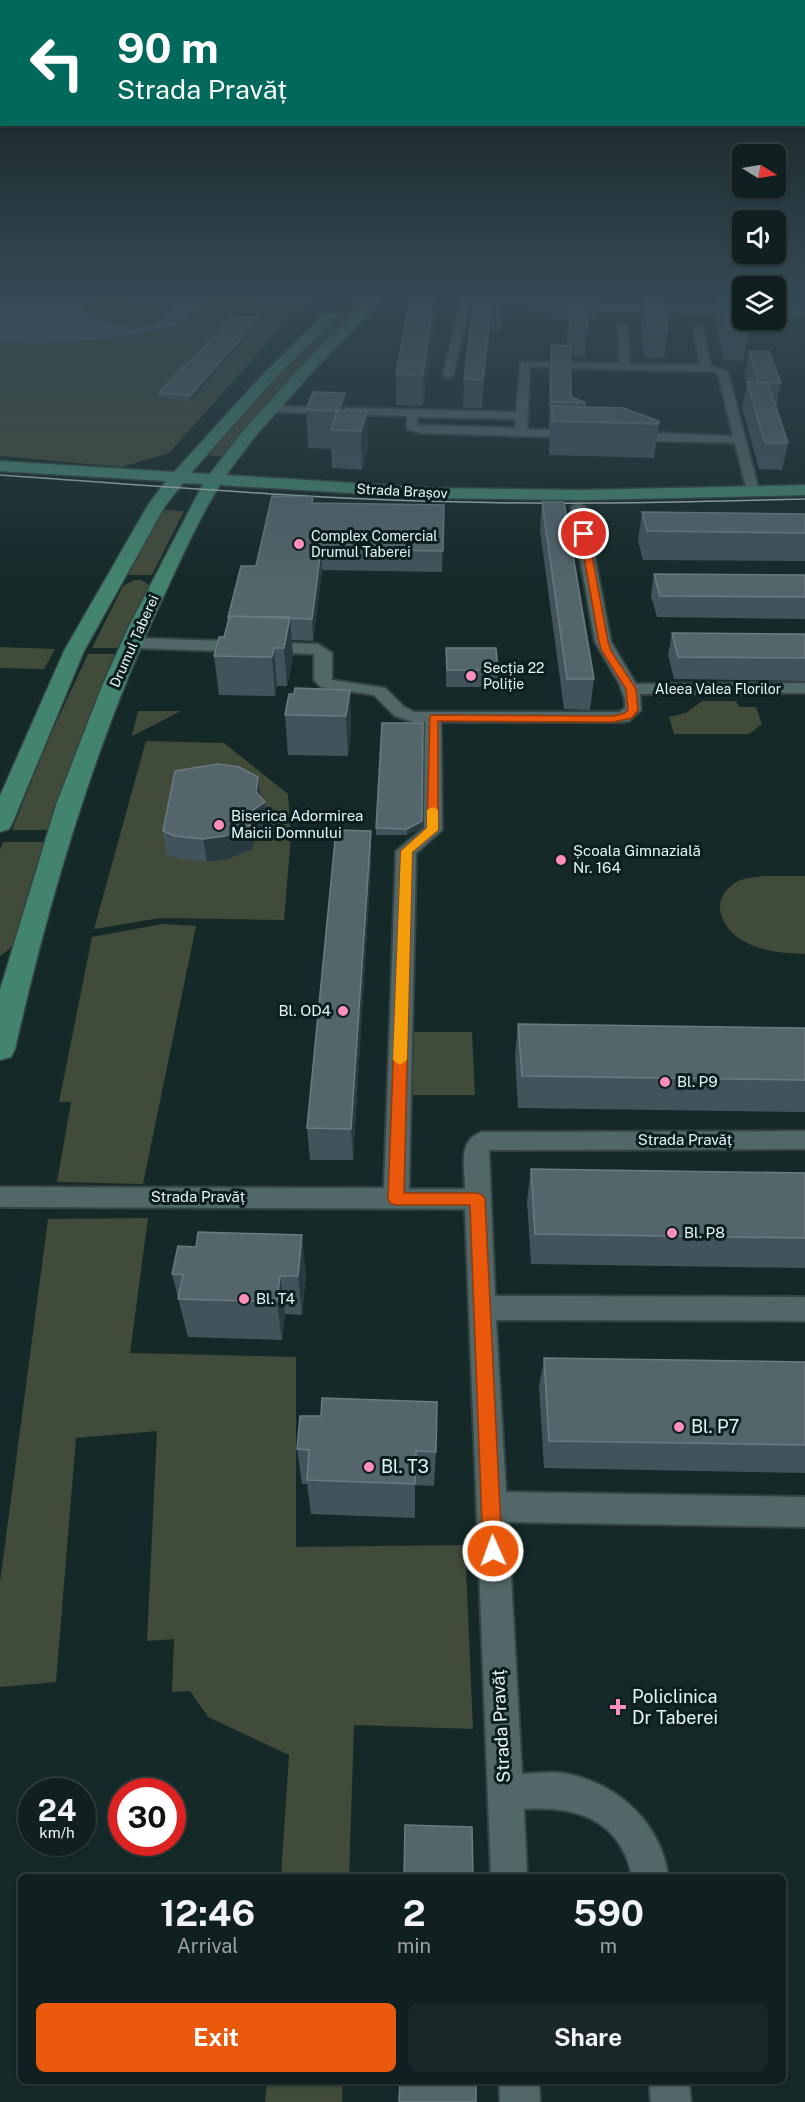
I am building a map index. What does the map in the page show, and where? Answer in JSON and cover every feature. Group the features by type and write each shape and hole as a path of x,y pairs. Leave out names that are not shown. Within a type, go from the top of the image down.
{"main road":[{"path":"0,824 7,788 74,651 111,583 165,494 255,392"},
{"name":"Drumul Taberei","path":"0,1049 12,959 77,781 131,643 159,585 213,491 271,409 286,392"},
{"name":"Strada Brașov","path":"0,466 179,476 213,491"},
{"name":"Strada Brașov","path":"0,481 165,494 213,491 605,495 805,490"},
{"name":"Strada Brașov","path":"298,502 578,507 805,504"},
{"path":"111,583 124,578 138,577 152,580 159,585"}],"street":[{"path":"521,432 523,392"},
{"path":"728,392 753,491"},
{"path":"271,409 522,416"},
{"path":"413,413 413,428 590,434"},
{"path":"613,435 740,440"},
{"path":"578,507 603,642 606,651 631,689"},
{"path":"131,643 318,649 324,653 322,680 327,684 379,691 385,694 400,713 414,717 433,717 433,830 406,851 396,1199"},
{"name":"Aleea Valea Florilor","path":"433,717 623,717 633,710 631,689 805,688"},
{"name":"Strada Pravăț","path":"650,1874 648,1861 626,1824 603,1804 568,1792 504,1792 475,1149 482,1141 805,1140"},
{"name":"Strada Pravăț","path":"0,1197 477,1199"},
{"path":"482,1308 805,1309"},
{"path":"491,1507 805,1512"},
{"path":"504,1792 509,1874"},
{"path":"519,2084 520,2102"},
{"path":"669,2084 671,2102"}],"green space":[{"path":"0,392 224,392 169,453 122,467 0,456"},
{"path":"263,392 279,392 223,457 208,455"},
{"path":"164,510 184,511 152,575 122,575"},
{"path":"134,580 141,580 151,586 123,648 92,648 123,586"},
{"path":"0,647 55,649 44,669 0,668"},
{"path":"88,654 119,654 51,830 12,830 48,740"},
{"path":"702,701 736,701 739,707 756,707 762,724 749,734 674,734 669,717 686,713"},
{"path":"138,711 181,711 132,736"},
{"path":"146,741 224,743 288,794 291,837 284,920 160,918 94,929"},
{"path":"3,842 44,842 12,947 0,956 0,850"},
{"path":"762,876 805,876 805,954 760,948 745,942 731,932 726,925 720,909 724,893 738,881"},
{"path":"162,924 196,926 143,1184 57,1182 71,1102 59,1102 92,937"},
{"path":"407,1032 472,1032 475,1095 406,1095"},
{"path":"148,1218 130,1353 296,1357 296,1547 465,1545 473,1729 354,1725 349,1874 281,1874 289,1755 208,1717 190,1691 172,1692 174,1639 147,1641 157,1431 76,1438 56,1682 0,1687 0,1582 48,1219"},
{"path":"267,2084 343,2084 342,2102 265,2102"}],"building":[{"path":"160,392 193,392 190,396"},
{"path":"313,392 316,392 345,393 339,410 367,411 361,431 331,430 337,411 306,410"},
{"path":"551,392 571,392 571,397 586,403 551,402"},
{"path":"750,392 771,392 788,443 765,443"},
{"path":"552,406 623,408 659,421 658,424 552,421"},
{"path":"272,496 313,497 312,503 444,505 443,551 321,549 312,619 228,617 241,566 256,566"},
{"path":"542,502 564,502 594,679 567,679"},
{"path":"642,512 805,514 805,533 647,531"},
{"path":"654,574 805,575 805,597 660,596"},
{"path":"230,616 290,617 284,648 274,648 272,657 214,656 219,637 224,637"},
{"path":"672,633 805,634 805,658 678,657"},
{"path":"446,648 496,648 498,670 447,670"},
{"path":"295,688 350,690 346,716 285,715 289,694 294,694"},
{"path":"382,723 423,723 422,821 407,829 376,828"},
{"path":"218,764 239,767 258,777 256,792 265,802 253,810 250,826 225,836 203,839 175,836 163,831 175,771"},
{"name":"Bl. OD4","path":"336,830 371,831 351,1129 307,1128"},
{"path":"518,1024 805,1028 805,1080 522,1076"},
{"path":"531,1169 805,1173 805,1238 535,1234"},
{"path":"198,1232 302,1235 298,1276 280,1276 277,1302 178,1299 183,1275 172,1274 178,1246 196,1247"},
{"name":"Bl. P7","path":"544,1358 805,1362 805,1445 549,1441"},
{"path":"322,1398 437,1402 436,1452 416,1451 415,1484 307,1480 309,1450 297,1449 300,1416 321,1416"},
{"path":"405,1825 472,1827 473,1874 404,1874"},
{"path":"400,2084 476,2084 476,2102 399,2102"}],"tram line":[{"path":"0,475 232,492 407,500 593,503 805,499"}],"slow traffic":[{"path":"400,1060 406,851 433,830 433,810"}],"place":[{"name":"Complex Comercial Drumul Taberei","path":"299,544"},
{"name":"Secția 22 Poliție","path":"471,676"},
{"name":"Biserica Adormirea Maicii Domnului","path":"219,825"},
{"name":"Școala Gimnazială Nr. 164","path":"561,860"},
{"name":"Bl. OD4","path":"343,1011"},
{"name":"Bl. P9","path":"665,1082"},
{"name":"Bl. P8","path":"672,1233"},
{"name":"Bl. T4","path":"244,1299"},
{"name":"Bl. P7","path":"679,1427"},
{"name":"Bl. T3","path":"369,1467"},
{"name":"Policlinica Dr Taberei","path":"618,1707"}],"route":[{"path":"493,1551 477,1199 396,1199 406,851 433,830 433,717 613,719 629,715 633,710 631,689 606,651 603,642 584,534"}]}
